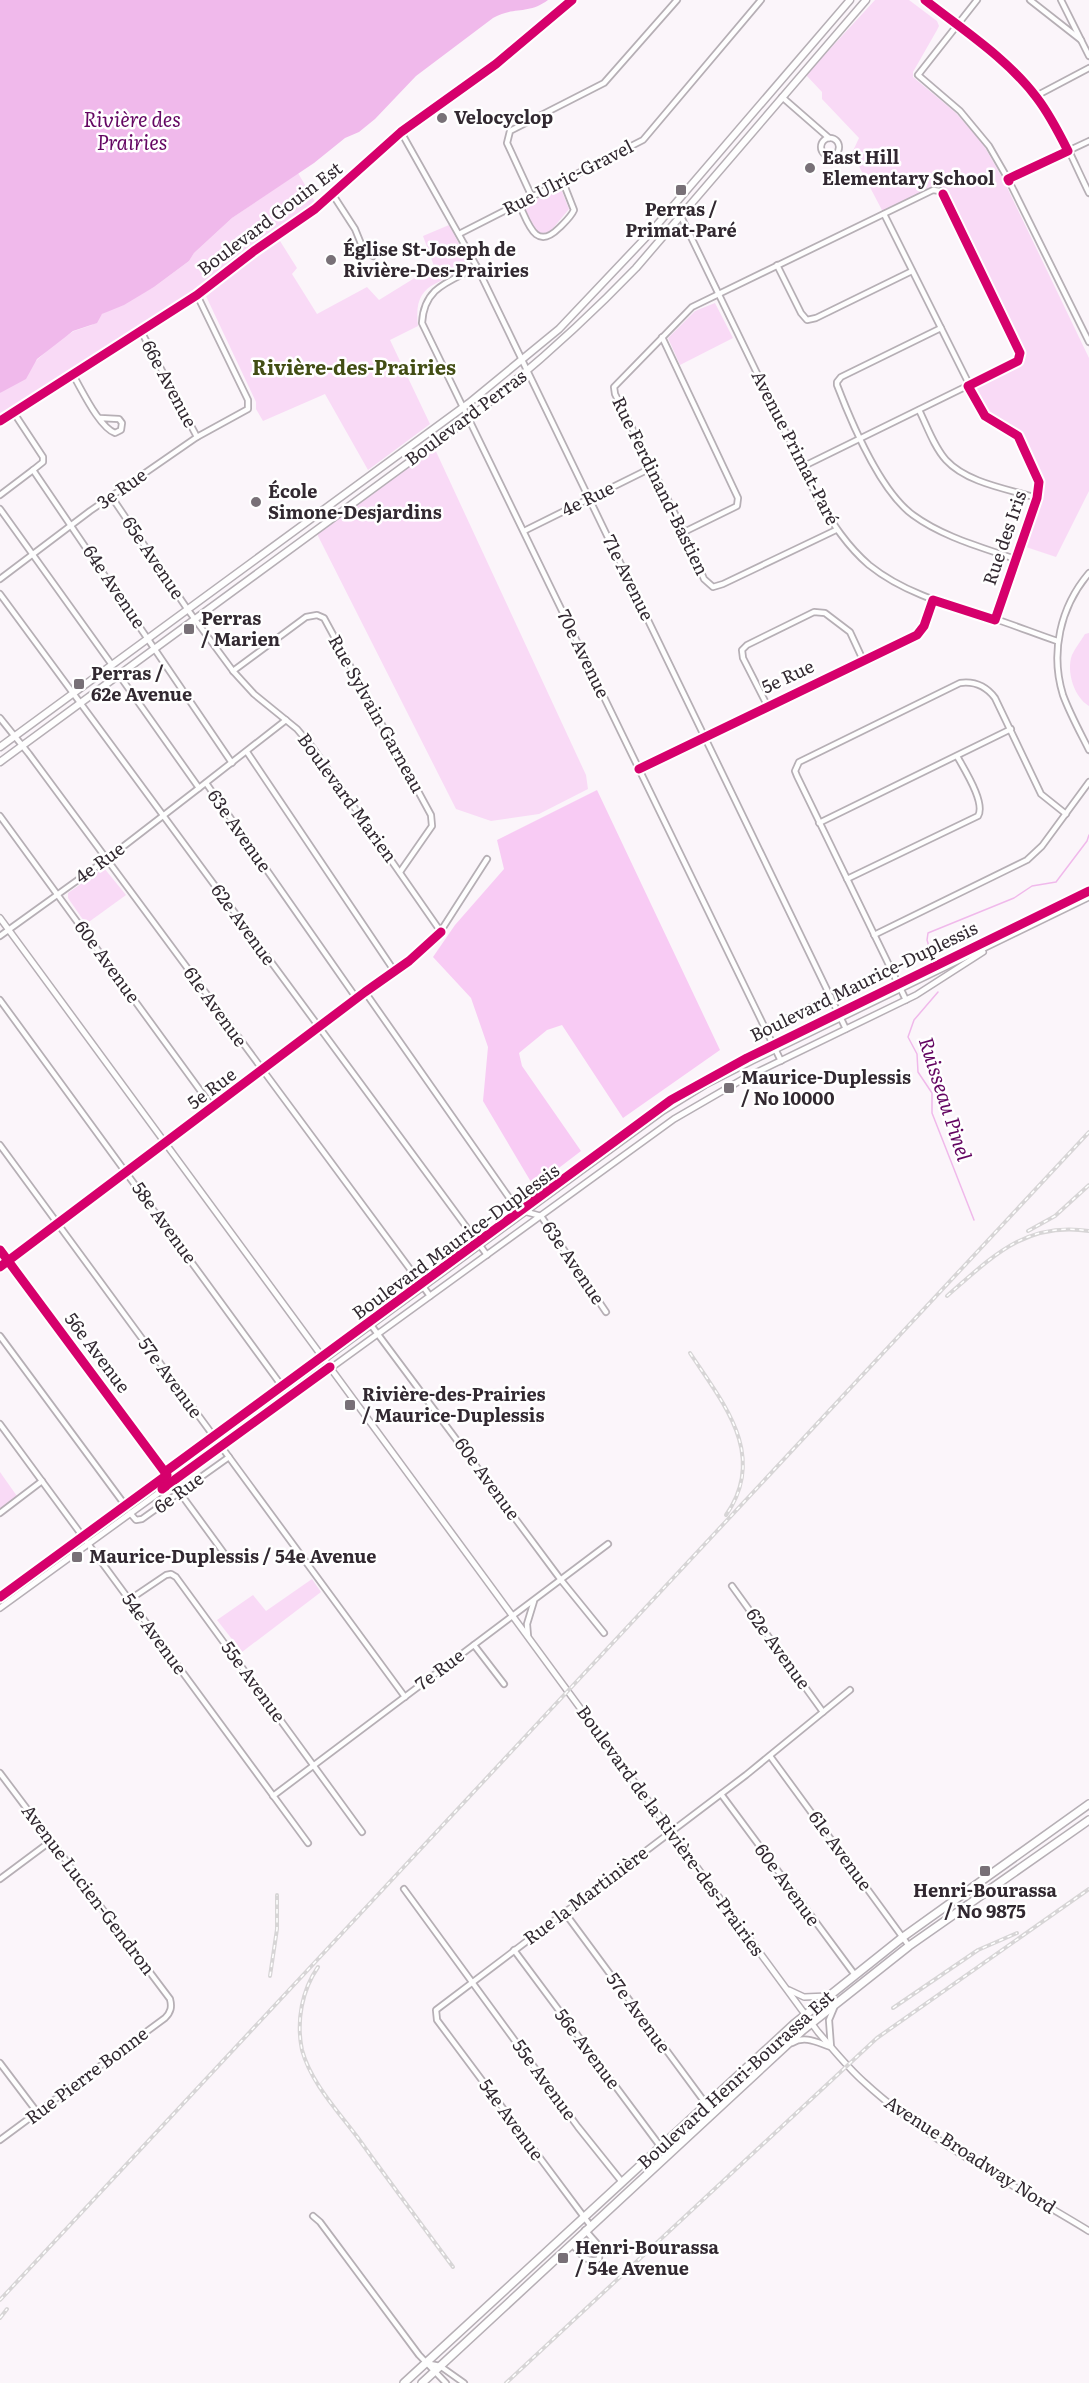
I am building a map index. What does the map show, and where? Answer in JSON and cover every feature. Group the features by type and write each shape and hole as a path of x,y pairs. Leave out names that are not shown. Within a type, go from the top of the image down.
{"main road":[{"name":"Boulevard Perras","path":"0,747 463,408 522,361 587,301 675,204 850,0"},
{"name":"Boulevard Perras","path":"0,762 468,419 527,372 610,295 681,216 866,0"},
{"name":"Boulevard Henri-Bourassa Est","path":"422,2383 432,2367 622,2182 805,2015 903,1937 1089,1804"},
{"name":"Boulevard Henri-Bourassa Est","path":"404,2383 432,2367 572,2244 772,2056 811,2023 909,1946 1089,1820"}],"street":[{"name":"Boulevard Gouin Est","path":"0,421 197,294 333,195 401,132 496,64 572,0"},
{"path":"532,197 507,143 510,131 604,83 677,0"},
{"path":"925,0 998,58 1036,96 1051,118 1089,193"},
{"path":"977,0 918,75 960,111 989,146 1008,179 1089,342"},
{"path":"1030,0 1081,40"},
{"path":"1061,0 1089,56"},
{"name":"Rue Ulric-Gravel","path":"459,234 643,140 758,1"},
{"path":"1036,96 1089,68"},
{"path":"782,97 829,138"},
{"name":"71e Avenue","path":"401,132 477,267 846,1029"},
{"path":"1008,179 1089,141"},
{"path":"519,204 535,235 542,238 549,237 574,210 563,182"},
{"name":"Rue Ferdinand-Bastien","path":"836,530 716,587 710,586 704,579 684,532 614,391 616,384 692,307 933,190 943,194 1019,349 1018,361 1014,364 969,386"},
{"path":"333,195 355,229 364,251 373,256"},
{"name":"Avenue Primat-Paré","path":"675,204 802,467 836,530 859,556 879,572 911,591 1058,641"},
{"name":"Rue des Iris","path":"884,214 985,416 1018,435 1039,482 1037,498 995,620"},
{"path":"777,265 801,313 807,320 816,318 912,271"},
{"name":"70e Avenue","path":"477,267 439,286 432,293 422,313 422,323 780,1061"},
{"name":"3e Rue","path":"0,579 111,496 197,437 249,407 197,294"},
{"path":"1082,326 1089,323"},
{"path":"941,328 838,379 838,389 879,474 893,495 911,514 947,535 1015,559"},
{"name":"66e Avenue","path":"141,331 197,437"},
{"path":"662,337 738,498 733,508 684,532"},
{"path":"73,375 100,418 112,432 118,433 121,430 122,423 119,419 100,418"},
{"path":"802,467 969,386"},
{"path":"919,410 939,451 956,468 978,479 1037,498"},
{"path":"0,495 43,462 43,457 14,413"},
{"name":"4e Rue","path":"524,531 651,468"},
{"name":"64e Avenue","path":"33,470 232,763"},
{"name":"65e Avenue","path":"111,496 195,620"},
{"path":"0,509 112,665"},
{"path":"1089,573 1070,602 1058,641 1057,666 1064,697 1089,750"},
{"name":"62e Avenue","path":"0,594 487,1255"},
{"name":"5e Rue","path":"639,769 767,705 920,633 933,600"},
{"path":"767,705 743,658 742,650 747,645 814,612 825,613 850,632 863,660"},
{"name":"Rue Sylvain Garneau","path":"233,671 306,617 316,615 324,618 431,815 432,826 400,872"},
{"name":"Boulevard Marien","path":"195,620 233,671 254,694 286,720 314,748 441,932"},
{"name":"63e Avenue","path":"119,675 198,788 206,783 357,999"},
{"path":"906,1000 819,823 797,776 796,766 803,759 960,683 979,684 995,698 1041,794 1066,814"},
{"name":"61e Avenue","path":"0,718 430,1296"},
{"path":"206,783 286,720"},
{"path":"819,823 1011,729"},
{"path":"247,752 395,972"},
{"path":"847,879 978,816 981,812 980,803 957,756"},
{"path":"874,935 1027,860 1042,846 1089,782"},
{"name":"4e Rue","path":"0,936 107,859 198,788"},
{"name":"60e Avenue","path":"0,816 213,1108"},
{"name":"5e Rue","path":"0,1267 435,940 487,859"},
{"name":"Boulevard Maurice-Duplessis","path":"0,1597 683,1099 728,1073 1089,897"},
{"name":"Boulevard de la Rivière-des-Prairies","path":"0,918 811,2023"},
{"name":"Boulevard Maurice-Duplessis","path":"0,1608 689,1109 780,1061 906,1000 1005,938"},
{"name":"63e Avenue","path":"365,992 515,1206 519,1210 541,1216 606,1312"},
{"path":"765,1029 831,997"},
{"name":"58e Avenue","path":"0,1000 284,1389"},
{"path":"683,1099 689,1109"},
{"name":"57e Avenue","path":"0,1145 405,1697"},
{"name":"56e Avenue","path":"0,1250 167,1475"},
{"name":"60e Avenue","path":"371,1325 561,1580 604,1633"},
{"path":"0,1336 125,1505"},
{"name":"54e Avenue","path":"0,1424 308,1843"},
{"name":"6e Rue","path":"129,1513 136,1520 142,1520 229,1458"},
{"path":"0,1513 42,1481"},
{"path":"172,1482 229,1560"},
{"name":"7e Rue","path":"273,1796 608,1544"},
{"name":"55e Avenue","path":"129,1600 166,1575 174,1575 362,1832"},
{"name":"62e Avenue","path":"732,1586 823,1712"},
{"path":"528,1639 527,1624 534,1600"},
{"path":"474,1645 504,1684"},
{"name":"Rue la Martinière","path":"435,2013 439,2007 721,1794 850,1690"},
{"name":"61e Avenue","path":"770,1755 909,1946"},
{"name":"Avenue Lucien-Gendron","path":"0,1773 170,1999 171,2009"},
{"name":"60e Avenue","path":"721,1794 855,1975"},
{"path":"0,1879 51,1841"},
{"name":"55e Avenue","path":"404,1889 572,2118 622,2182"},
{"name":"57e Avenue","path":"565,1913 712,2112"},
{"name":"56e Avenue","path":"514,1950 660,2146"},
{"path":"784,1987 804,1997 830,1996"},
{"path":"772,2056 797,2040 807,2039 831,2047 829,2020 838,2002"},
{"name":"Rue Pierre Bonne","path":"0,2140 165,2018 171,2009"},
{"name":"54e Avenue","path":"435,2013 444,2029 585,2218 588,2228"},
{"name":"Avenue Broadway Nord","path":"811,2023 863,2081 908,2118 1089,2231"},
{"path":"0,2063 37,2112"},
{"path":"313,2216 446,2383"},
{"path":"572,2244 587,2260 592,2262 598,2259 600,2247 588,2228"},
{"path":"432,2367 464,2383"}],"shaded area":[{"path":"875,0 909,0 937,21 939,26 913,72 913,77 956,113 983,144 1003,179 1089,358 1089,491 1056,557 1020,545 1037,498 1039,482 1012,431 985,416 968,386 1018,362 1019,349 943,194 933,190 884,214 852,153 859,138 822,99 822,92 806,75"},
{"path":"298,173 318,207 197,295 165,310 141,331 0,421 0,393 58,341 74,331 92,325 102,314 154,287 189,261 194,253 232,218"},
{"path":"558,187 569,209 549,233 543,235 530,221 525,203"},
{"path":"449,225 467,259 467,265 425,291 417,311 418,326 390,340 430,424 368,470 325,394 263,421 205,294 280,241 297,268 292,274 317,314 367,287 379,300 434,266 423,236"},
{"path":"715,303 733,338 680,365 668,338 695,311"},
{"path":"433,445 586,775 588,789 539,814 491,821 456,809 317,534 385,485 383,481"},
{"path":"1089,633 1089,706 1075,690 1070,661 1085,634"},
{"path":"597,790 720,1050 623,1118 562,1025 547,1030 519,1053 522,1066 581,1151 534,1187 483,1101 488,1047 471,998 433,957 455,925 504,869 497,840"},
{"path":"104,868 126,895 86,924 68,898 68,893"},
{"path":"0,1472 19,1499 0,1513"},
{"path":"312,1579 321,1592 242,1652 217,1620 253,1595 266,1611"}],"water":[{"name":"Rivière des Prairies","path":"0,0 548,0 541,5 508,12 493,18 416,76 375,119 359,132 345,138 314,163 232,218 194,253 189,261 154,287 124,305 102,314 97,323 73,331 37,359 26,379 0,393"}],"waterway":[{"name":"Ruisseau Pinel","path":"933,960 927,940 928,933 1014,898 1032,886 1056,882 1087,841 1089,835"},
{"name":"Ruisseau Pinel","path":"938,992 914,1020 908,1037 917,1054 918,1072 932,1093 932,1113 974,1220"}],"railway":[{"path":"0,2300 1089,1132"},
{"path":"1028,1231 1055,1216 1089,1185"},
{"path":"947,1296 994,1256 1028,1237 1066,1229 1089,1231"},
{"path":"690,1353 727,1410 742,1451 743,1471 738,1493 726,1515"},
{"path":"506,2383 877,2038 1089,1889"},
{"path":"270,1976 277,1929 277,1895"},
{"path":"893,2008 978,1950 1017,1933"},
{"path":"318,1967 304,1996 300,2017 300,2039 306,2062 326,2096 453,2267"},
{"path":"0,2318 7,2309"}],"cycle path":[{"path":"0,421 197,295 254,251 315,209 401,132 496,64 572,0"},
{"path":"925,0 1013,70 1046,111 1068,151 1008,179 1009,181"},
{"path":"639,769 917,635 924,626 933,600 995,620 1037,498 1039,482 1018,436 985,416 968,386 1018,361 1020,353 943,194"},
{"path":"165,1472 671,1100 747,1058 1089,891"},
{"path":"0,1267 409,961 441,932"},
{"path":"0,1250 167,1475 0,1597"},
{"path":"162,1489 330,1367"}],"place":[{"name":"Velocyclop","path":"442,118"},
{"name":"East Hill Elementary School","path":"810,168"},
{"name":"Perras / Primat-Paré","path":"681,190"},
{"name":"Église St-Joseph de Rivière-Des-Prairies","path":"331,260"},
{"name":"École Simone-Desjardins","path":"256,502"},
{"name":"Perras / Marien","path":"189,629"},
{"name":"Perras / 62e Avenue","path":"79,684"},
{"name":"Maurice-Duplessis / No 10000","path":"729,1088"},
{"name":"Rivière-des-Prairies / Maurice-Duplessis","path":"350,1405"},
{"name":"Maurice-Duplessis / 54e Avenue","path":"77,1557"},
{"name":"Henri-Bourassa / No 9875","path":"985,1871"},
{"name":"Henri-Bourassa / 54e Avenue","path":"563,2258"}],"district":[{"name":"Rivière-des-Prairies","path":"354,368"}]}
